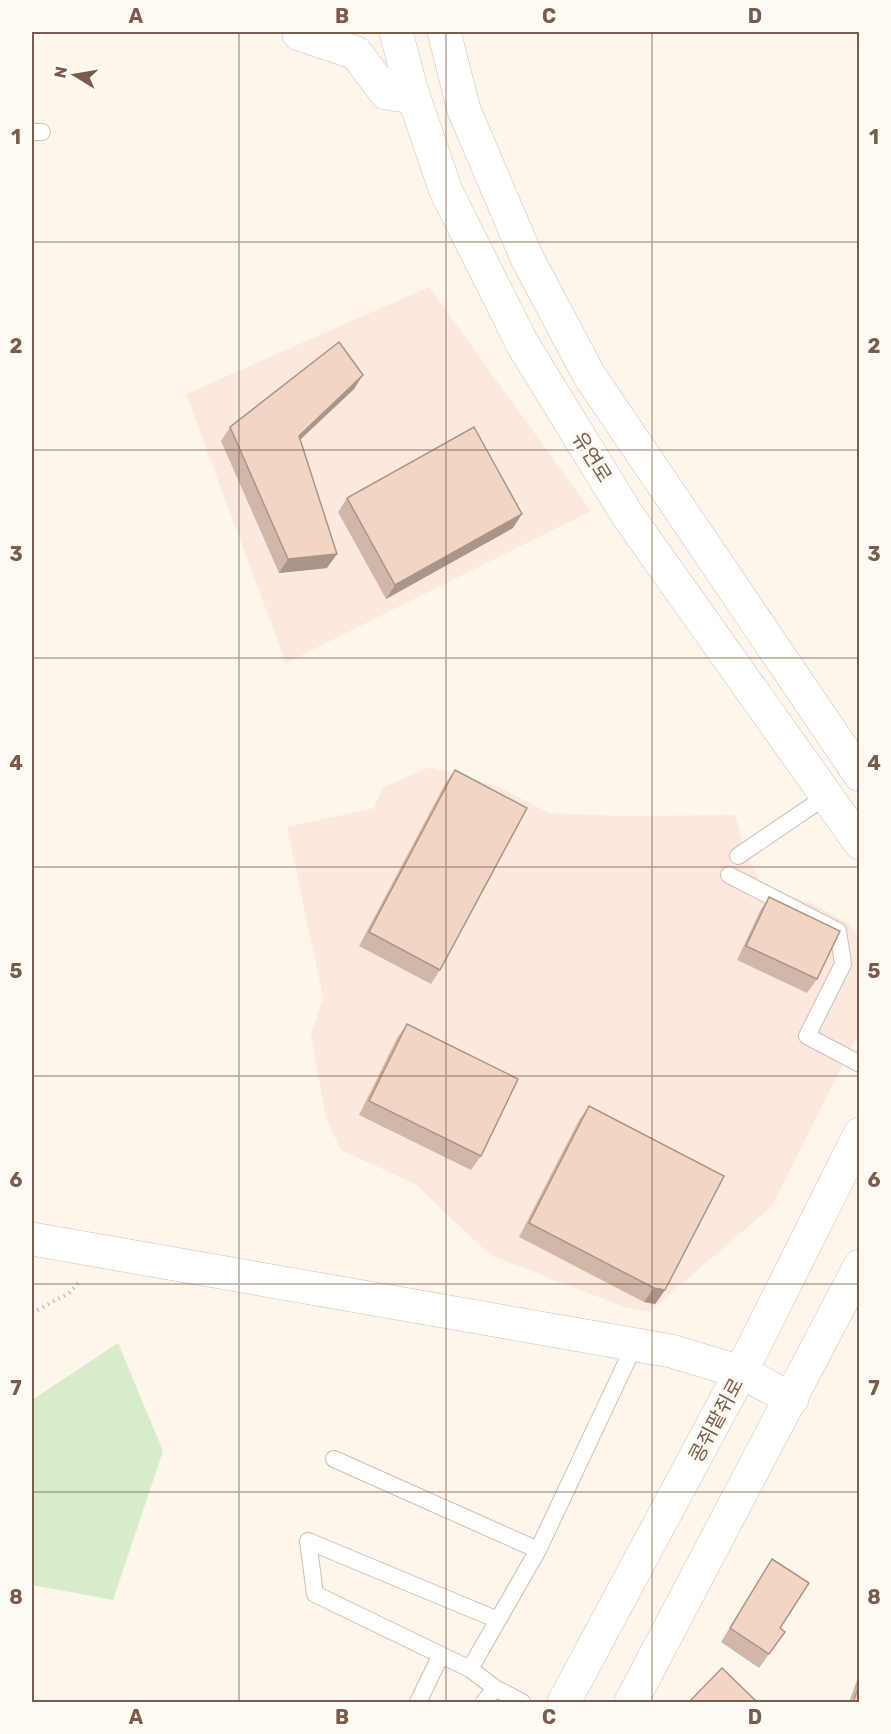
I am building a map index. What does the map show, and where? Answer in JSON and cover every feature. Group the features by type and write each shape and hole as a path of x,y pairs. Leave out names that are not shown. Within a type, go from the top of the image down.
{"street":[{"path":"302,32 299,34 356,53 386,93 413,97"},
{"name":"유연로","path":"396,32 413,97 446,190 523,345 652,549 825,797 860,843"},
{"path":"444,32 464,110 527,258 589,375 860,775"},
{"path":"652,549 689,525"},
{"name":"콩쥐팥쥐로","path":"564,1702 741,1372 860,1134"},
{"path":"32,1239 671,1351 741,1372 792,1399"},
{"path":"631,1702 860,1266"}],"lane":[{"path":"738,856 825,797"},
{"path":"729,875 838,931 843,964 807,1036 860,1064"},
{"path":"470,1669 538,1550 634,1346"},
{"path":"334,1459 538,1550"},
{"path":"498,1620 308,1541 315,1594 470,1669 495,1688 522,1702"},
{"path":"418,1702 441,1655"},
{"path":"484,1702 495,1688"}],"path":[{"path":"32,1313 69,1293 93,1266 95,1251"}],"shaded area":[{"path":"429,287 591,511 286,663 186,394"},
{"path":"430,767 497,786 549,813 621,816 735,815 747,856 763,887 811,903 848,923 859,938 859,1032 772,1206 649,1312 624,1307 490,1255 415,1184 341,1150 326,1119 311,1035 323,997 287,827 374,808 383,787"}],"green space":[{"path":"118,1343 163,1451 113,1600 32,1585 32,1400"}],"building":[{"path":"339,342 363,375 299,436 337,554 288,559 230,427"},
{"path":"474,427 522,514 395,585 347,498"},
{"path":"455,770 527,808 440,970 369,932"},
{"path":"769,897 840,931 817,979 746,946"},
{"path":"407,1024 518,1079 481,1156 369,1101"},
{"path":"589,1106 724,1176 665,1290 654,1288 529,1223"},
{"path":"772,1559 809,1583 780,1628 785,1632 769,1654 730,1628"},
{"path":"722,1668 757,1702 689,1702"},
{"path":"860,1684 860,1702 853,1702"}]}
